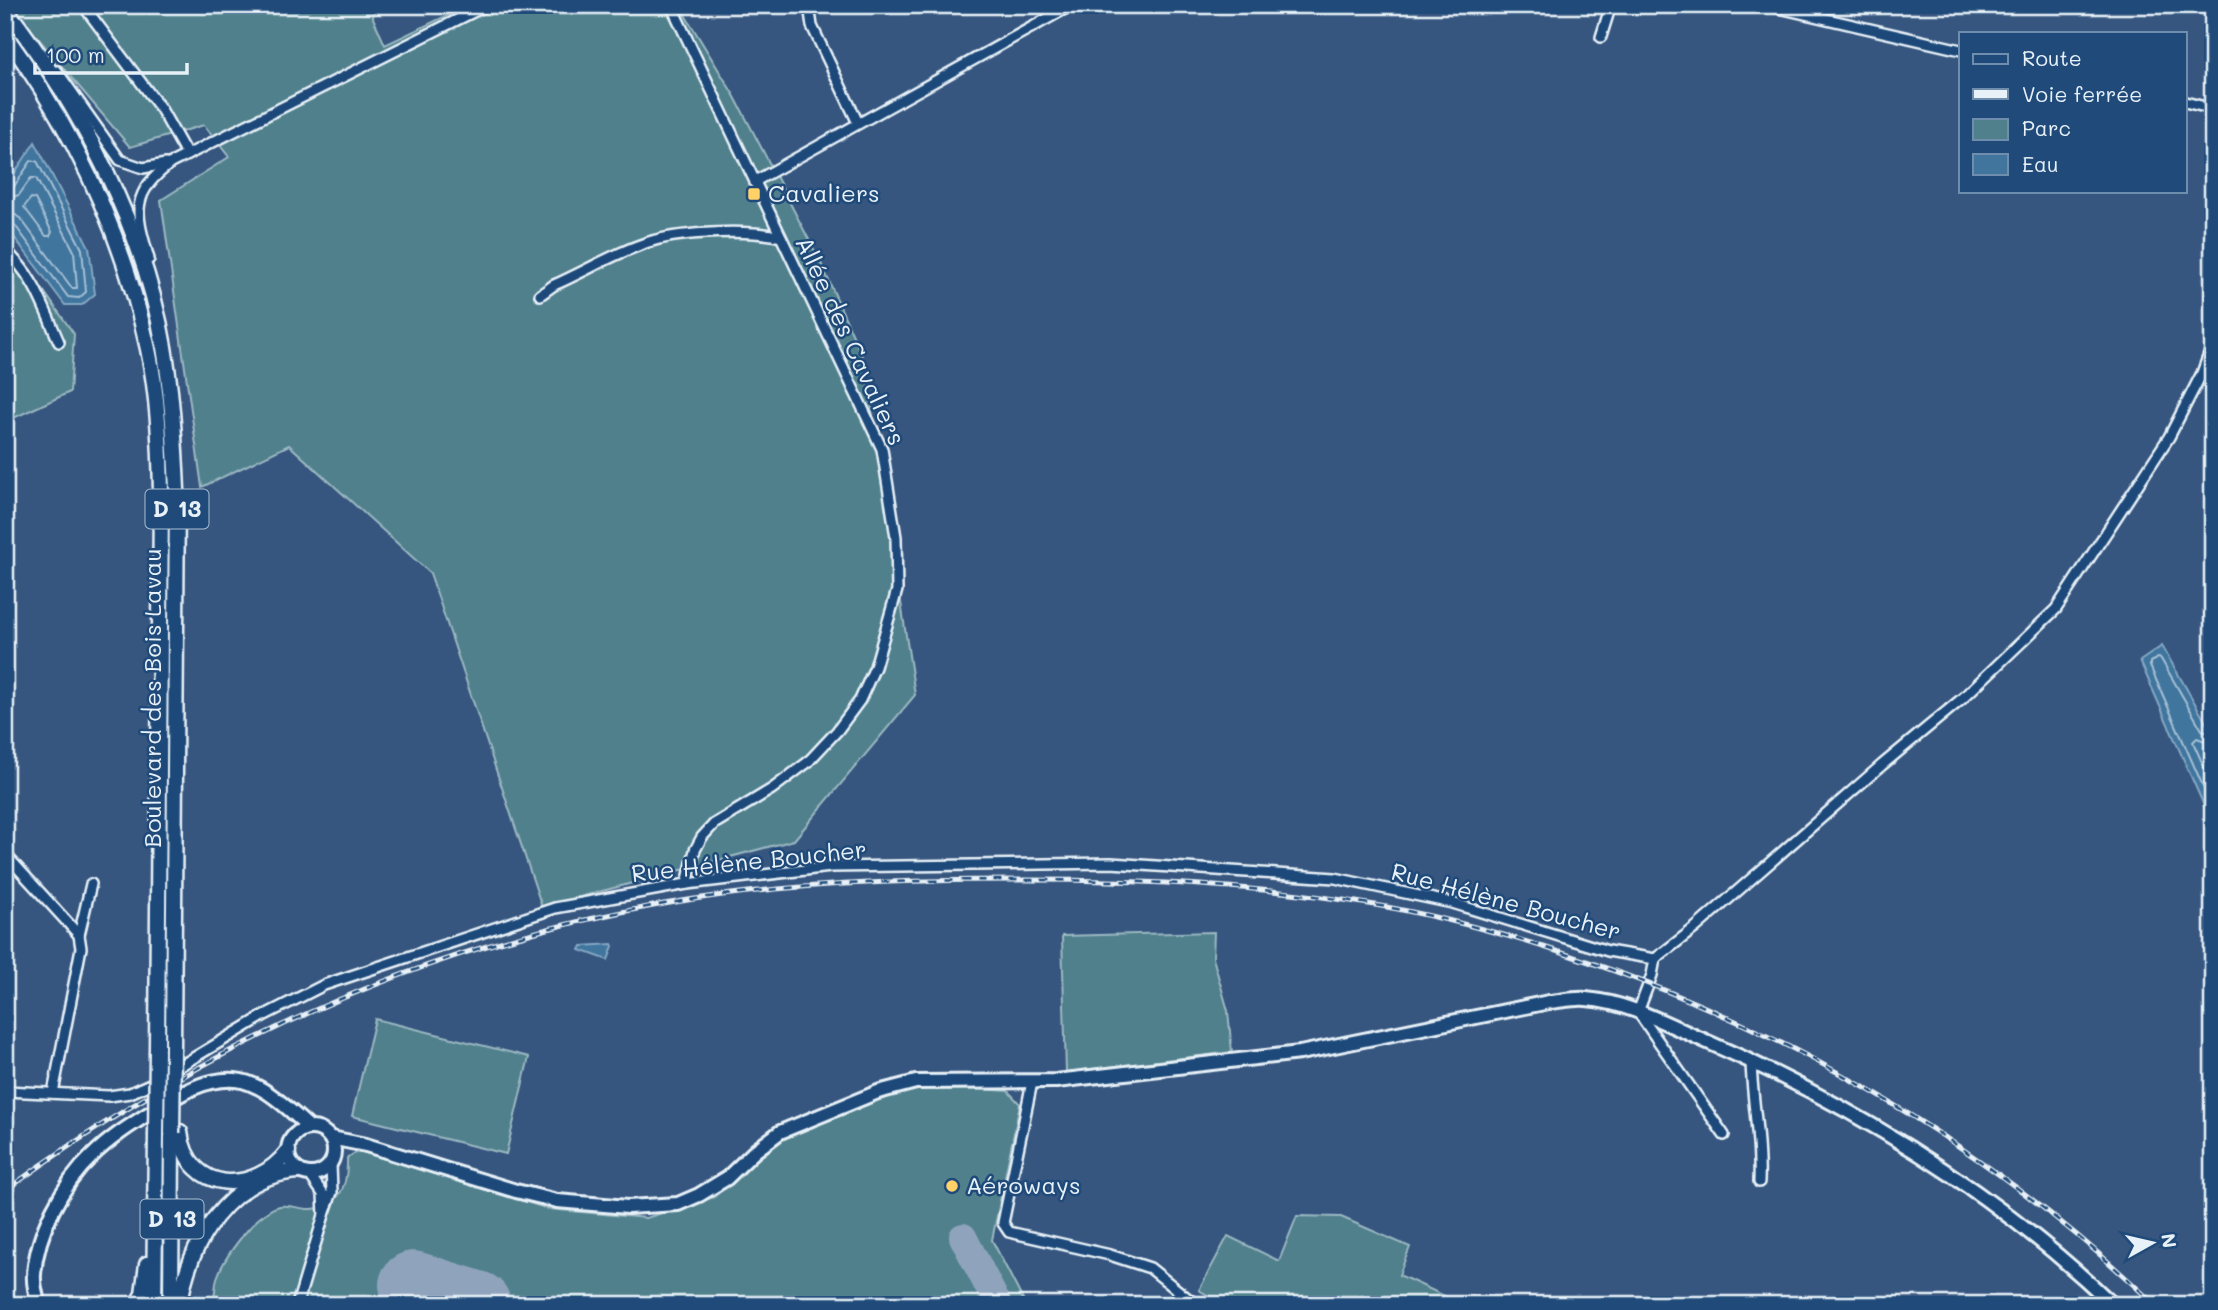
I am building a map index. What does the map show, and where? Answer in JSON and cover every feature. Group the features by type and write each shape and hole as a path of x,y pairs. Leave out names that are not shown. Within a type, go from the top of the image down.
{"main road":[{"name":"Boulevard des Bois Lavau","path":"5,8 52,74 99,153 138,252 158,316 173,419 177,490 173,1049 176,1133"},
{"name":"Boulevard des Bois Lavau","path":"5,35 35,76 85,164 115,234 148,350 157,422 161,492 156,1165"},
{"path":"176,1133 184,1154 193,1166 204,1176 228,1183 247,1179 276,1163 288,1151"},
{"name":"D 13","path":"171,1305 176,1133"},
{"path":"136,1305 143,1294 150,1198 156,1165"},
{"name":"D 13","path":"154,1305 156,1165"},
{"path":"180,1305 185,1277 199,1242 234,1197 257,1182 283,1173 304,1173"}],"street":[{"path":"83,5 161,109 187,155"},
{"path":"158,316 157,289 139,225 139,201 144,188 171,163 487,5"},
{"name":"Allée des Cavaliers","path":"671,5 882,449 896,537 897,590 875,667 860,700 837,731 808,762 772,789 713,824 695,850 687,884"},
{"path":"809,5 812,26 858,123"},
{"path":"755,183 1072,5"},
{"path":"1601,37 1611,5"},
{"path":"1766,5 1959,50"},
{"path":"24,32 44,52 120,160 143,168 171,163"},
{"path":"2186,102 2213,108"},
{"path":"540,295 554,285 653,241 728,233 769,234 780,237"},
{"path":"5,251 19,261 60,342"},
{"path":"1638,1012 1655,959 1695,928 1963,698 2056,609 2169,436 2202,373 2213,344"},
{"path":"5,854 79,935"},
{"name":"Rue Hélène Boucher","path":"5,1091 109,1096 130,1093 159,1079 265,1015 336,981 555,908 687,884 831,867 1111,863 1335,878 1452,903 1608,951 1655,959"},
{"path":"53,1093 81,948 79,935 91,884"},
{"path":"40,1305 34,1289 33,1275 43,1237 54,1211 79,1170 121,1132 199,1085 221,1080 243,1082 293,1111 310,1128 323,1131 331,1138 516,1191 557,1200 628,1207 657,1206 678,1203 699,1195 727,1178 780,1132 895,1087 916,1082 1056,1081 1300,1053 1549,1002 1584,999 1610,1003 1638,1012 1751,1061 1869,1122 2016,1220 2113,1305"},
{"path":"1638,1012 1724,1135"},
{"path":"1751,1061 1751,1096 1760,1152 1759,1182"},
{"path":"1032,1082 1003,1223 1009,1232 1110,1255 1150,1268 1196,1305"},
{"path":"282,1105 289,1115 295,1135 288,1151 292,1166 304,1173 323,1194 324,1215"},
{"path":"295,1135 310,1128"},
{"path":"297,1305 332,1192 331,1138"},
{"path":"304,1173 321,1173 356,1143"}],"green space":[{"path":"10,5 375,5 373,18 385,45 469,5 679,5 735,97 821,263 865,363 915,695 794,840 542,907 430,573 289,445 202,487 161,200 229,157 204,125 130,147"},
{"path":"5,243 14,249 74,334 70,392 5,422"},
{"path":"1214,932 1213,958 1228,1011 1232,1052 1066,1072 1062,936"},
{"path":"375,1019 529,1057 506,1154 352,1116"},
{"path":"939,1086 1008,1091 1020,1104 992,1240 1025,1304 1028,1305 213,1305 221,1269 252,1225 261,1216 280,1206 312,1209 330,1204 344,1185 347,1158 359,1151 549,1209 646,1218 714,1197 777,1142 905,1088"},
{"path":"1297,1216 1341,1217 1410,1247 1399,1275 1449,1298 1453,1305 1225,1305 1199,1290 1228,1236 1279,1261"}],"water":[{"path":"35,142 89,247 95,294 82,305 65,305 5,225 5,188"},
{"path":"2162,646 2208,726 2213,729 2213,826 2140,661"},
{"path":"612,944 608,960 580,950 582,946"}],"taxiway":[{"path":"963,1237 998,1305"}],"runway":[{"path":"413,1285 477,1305"}],"railway":[{"path":"5,1191 80,1139 157,1091 236,1048 318,1009 401,975 486,946 574,922 664,904 799,887 980,880 1157,883 1245,888 1332,898 1435,917 1534,944 1620,973 1704,1007 1786,1045 1865,1088 1943,1136 2017,1188 2088,1244 2155,1305"}],"place":[{"name":"Cavaliers","path":"754,194"},
{"name":"Aéroways","path":"952,1186"}]}
